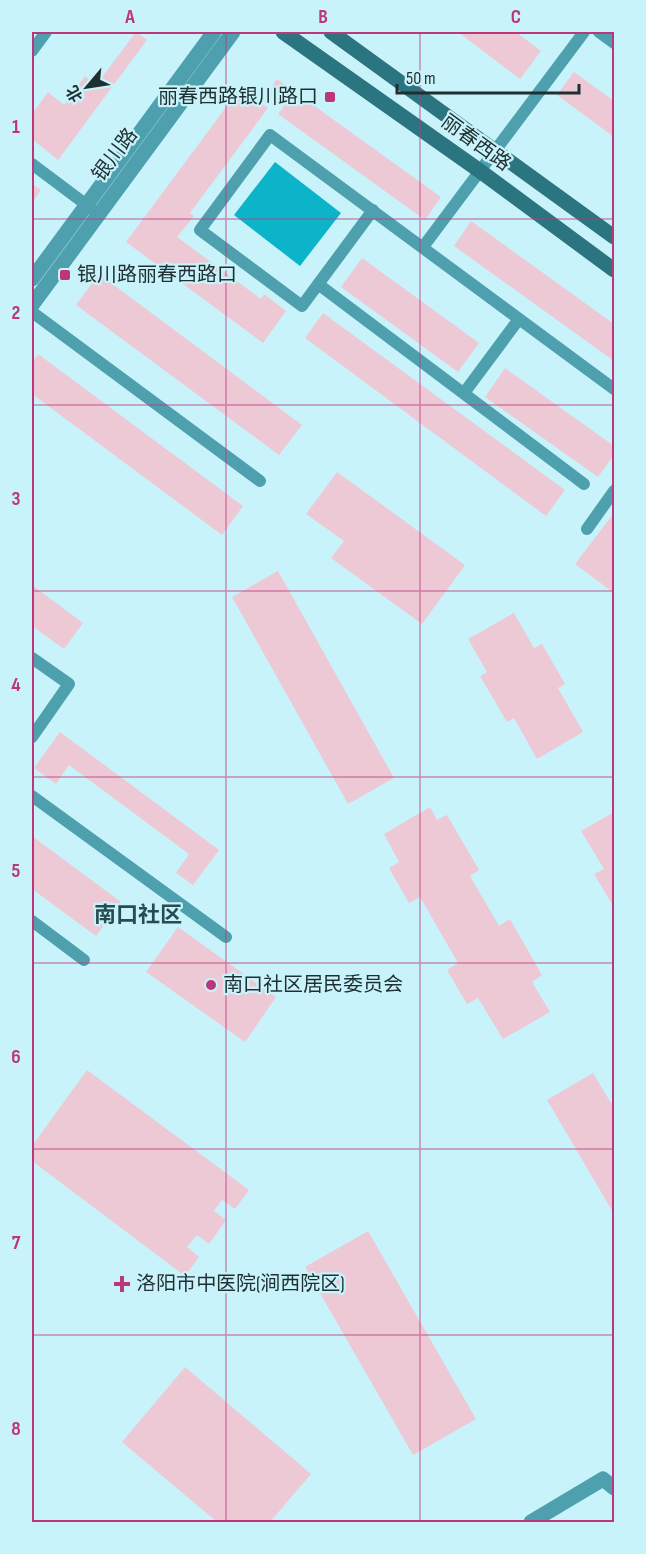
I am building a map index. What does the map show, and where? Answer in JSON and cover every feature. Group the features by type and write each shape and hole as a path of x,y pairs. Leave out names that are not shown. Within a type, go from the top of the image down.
{"main road":[{"name":"丽春西路","path":"283,32 480,171 615,270"},
{"name":"丽春西路","path":"331,32 615,237"}],"street":[{"name":"银川路","path":"32,305 92,209 214,32"},
{"name":"银川路","path":"32,279 92,209 233,32"},
{"path":"531,1522 611,1480"}],"lane":[{"path":"32,51 46,32"},
{"path":"423,247 584,32"},
{"path":"599,32 615,43"},
{"path":"373,210 302,306 200,230 270,135 373,210 615,389"},
{"path":"32,164 92,209"},
{"path":"318,284 584,484"},
{"path":"32,312 260,482"},
{"path":"464,393 519,319"},
{"path":"586,529 615,490"},
{"path":"32,658 69,684 32,737"},
{"path":"32,796 226,937"},
{"path":"32,921 84,960"}],"water":[{"path":"275,162 341,213 300,266 234,215"}],"building":[{"path":"136,32 147,40 58,160 32,139 32,114 48,92 64,105 85,76 96,85"},
{"path":"458,32 516,32 541,51 520,79"},
{"path":"574,72 614,101 614,137 557,95"},
{"path":"277,79 441,197 425,220 278,114 286,104 268,92"},
{"path":"241,87 268,108 190,213 194,216 177,237 261,299 264,294 286,311 263,343 126,242"},
{"path":"32,184 41,190 32,203"},
{"path":"471,221 614,324 614,361 454,246"},
{"path":"362,258 479,343 458,372 341,287"},
{"path":"99,274 302,425 279,455 76,305"},
{"path":"323,313 565,490 546,516 305,338"},
{"path":"38,354 243,506 222,535 32,394 32,363"},
{"path":"505,368 614,446 614,455 598,477 485,397"},
{"path":"337,472 465,565 422,624 331,558 344,541 306,514"},
{"path":"614,513 614,593 575,564"},
{"path":"278,571 394,778 348,804 232,597"},
{"path":"32,585 83,623 64,649 32,626"},
{"path":"514,613 534,648 542,644 565,684 558,688 583,732 537,759 514,718 507,722 480,676 487,672 468,639"},
{"path":"60,732 219,850 193,885 176,873 189,854 69,765 56,784 34,768"},
{"path":"430,807 437,820 447,815 479,870 470,876 499,926 510,919 542,975 532,982 550,1012 503,1039 478,998 467,1004 447,970 458,963 420,897 409,903 389,868 399,862 384,834"},
{"path":"614,812 614,903 612,904 594,874 604,869 581,831"},
{"path":"32,836 121,902 96,936 32,889"},
{"name":"南口社区居民委员会","path":"178,927 276,997 245,1042 146,972"},
{"path":"87,1070 249,1190 235,1209 222,1200 214,1211 226,1220 209,1244 197,1235 187,1247 199,1257 185,1276 32,1161 32,1146"},
{"path":"593,1073 611,1103 614,1101 614,1214 547,1100"},
{"path":"368,1231 476,1419 413,1455 305,1267"},
{"path":"185,1367 311,1474 270,1522 217,1522 122,1442"}],"place":[{"name":"丽春西路银川路口","path":"330,97"},
{"name":"银川路丽春西路口","path":"65,275"},
{"name":"南口社区居民委员会","path":"211,985"},
{"name":"洛阳市中医院(涧西院区)","path":"122,1284"}],"district":[{"name":"南口社区","path":"138,915"}]}
